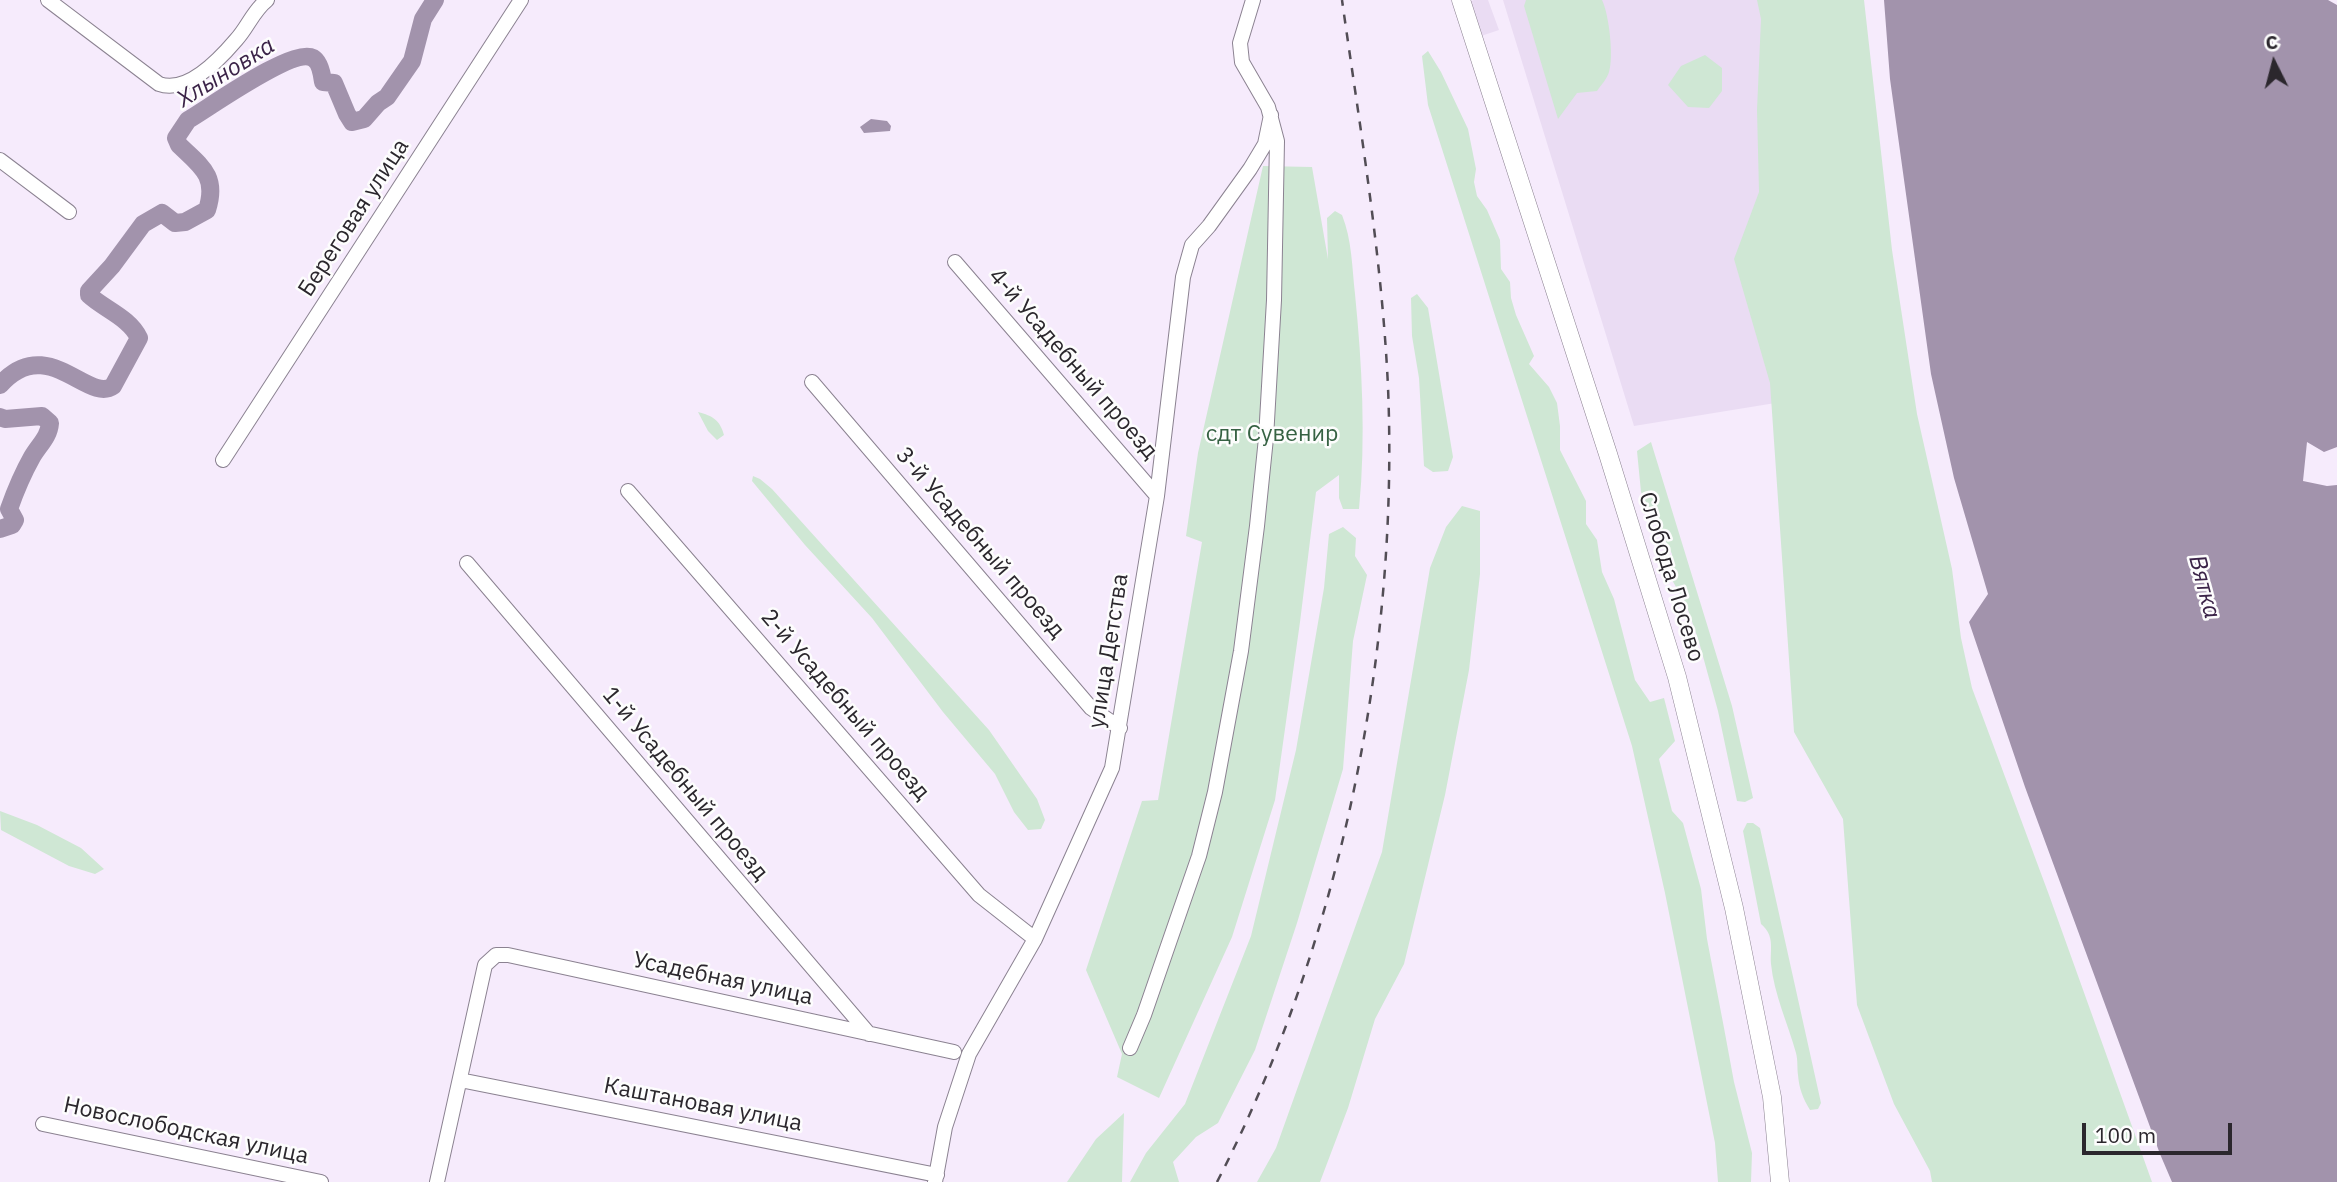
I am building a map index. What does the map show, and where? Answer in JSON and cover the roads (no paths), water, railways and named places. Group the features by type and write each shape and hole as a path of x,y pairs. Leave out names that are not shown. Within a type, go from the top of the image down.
{"main road":[{"name":"Слобода Лосево","path":"1461,0 1677,677 1739,935 1772,1097 1780,1182"}],"street":[{"path":"48,0 159,84 167,87 184,84 212,64 238,38 254,12 267,0"},
{"name":"Береговая улица","path":"223,460 522,0"},
{"path":"1129,1048 1144,1015 1199,856 1215,792 1241,651 1266,438 1273,314 1277,141 1271,116 1242,62 1240,43 1253,0"},
{"name":"улица Детства","path":"936,1178 945,1127 969,1054 1035,939 1112,768 1157,496 1184,277 1192,245 1250,169 1265,144 1271,116"},
{"path":"0,160 69,212"},
{"name":"4-й Усадебный проезд","path":"955,262 1157,496"},
{"name":"3-й Усадебный проезд","path":"812,382 1091,708 1120,728"},
{"name":"2-й Усадебный проезд","path":"628,491 979,895 1035,939"},
{"name":"1-й Усадебный проезд","path":"467,563 869,1034"},
{"name":"Усадебная улица","path":"460,1080 485,965 496,956 508,955 954,1052"},
{"path":"437,1182 460,1080"},
{"name":"Каштановая улица","path":"460,1080 936,1178"},
{"name":"Новослободская улица","path":"43,1124 321,1182"}],"water":[{"name":"Вятка","path":"1884,0 2328,0 2337,5 2337,447 2324,452 2307,442 2303,481 2327,486 2337,485 2337,1182 2172,1182 2160,1154 2025,787 1969,622 1988,594 1954,478 1931,374 1890,79"},
{"path":"871,119 887,121 891,126 890,131 864,133 860,127"}],"waterway":[{"name":"Хлыновка","path":"0,385 17,371 34,365 65,372 91,386 103,389 113,386 139,338 130,325 95,300 89,295 89,291 112,266 143,224 162,213 175,223 185,222 207,210 210,198 209,180 176,138 188,120 270,70 303,57 315,60 323,82 334,83 352,122 364,119 387,97 412,61 423,19 435,0"},
{"name":"Хлыновка","path":"0,417 5,419 42,416 50,423 46,437 25,469 9,509 15,520 12,525 0,529"}],"railway":[{"path":"1217,1182 1260,1090 1297,995 1328,896 1353,795 1371,693 1383,590 1389,488 1385,338 1370,193 1342,0"}],"park label":[{"name":"сдт Сувенир","path":"1272,434"}]}
